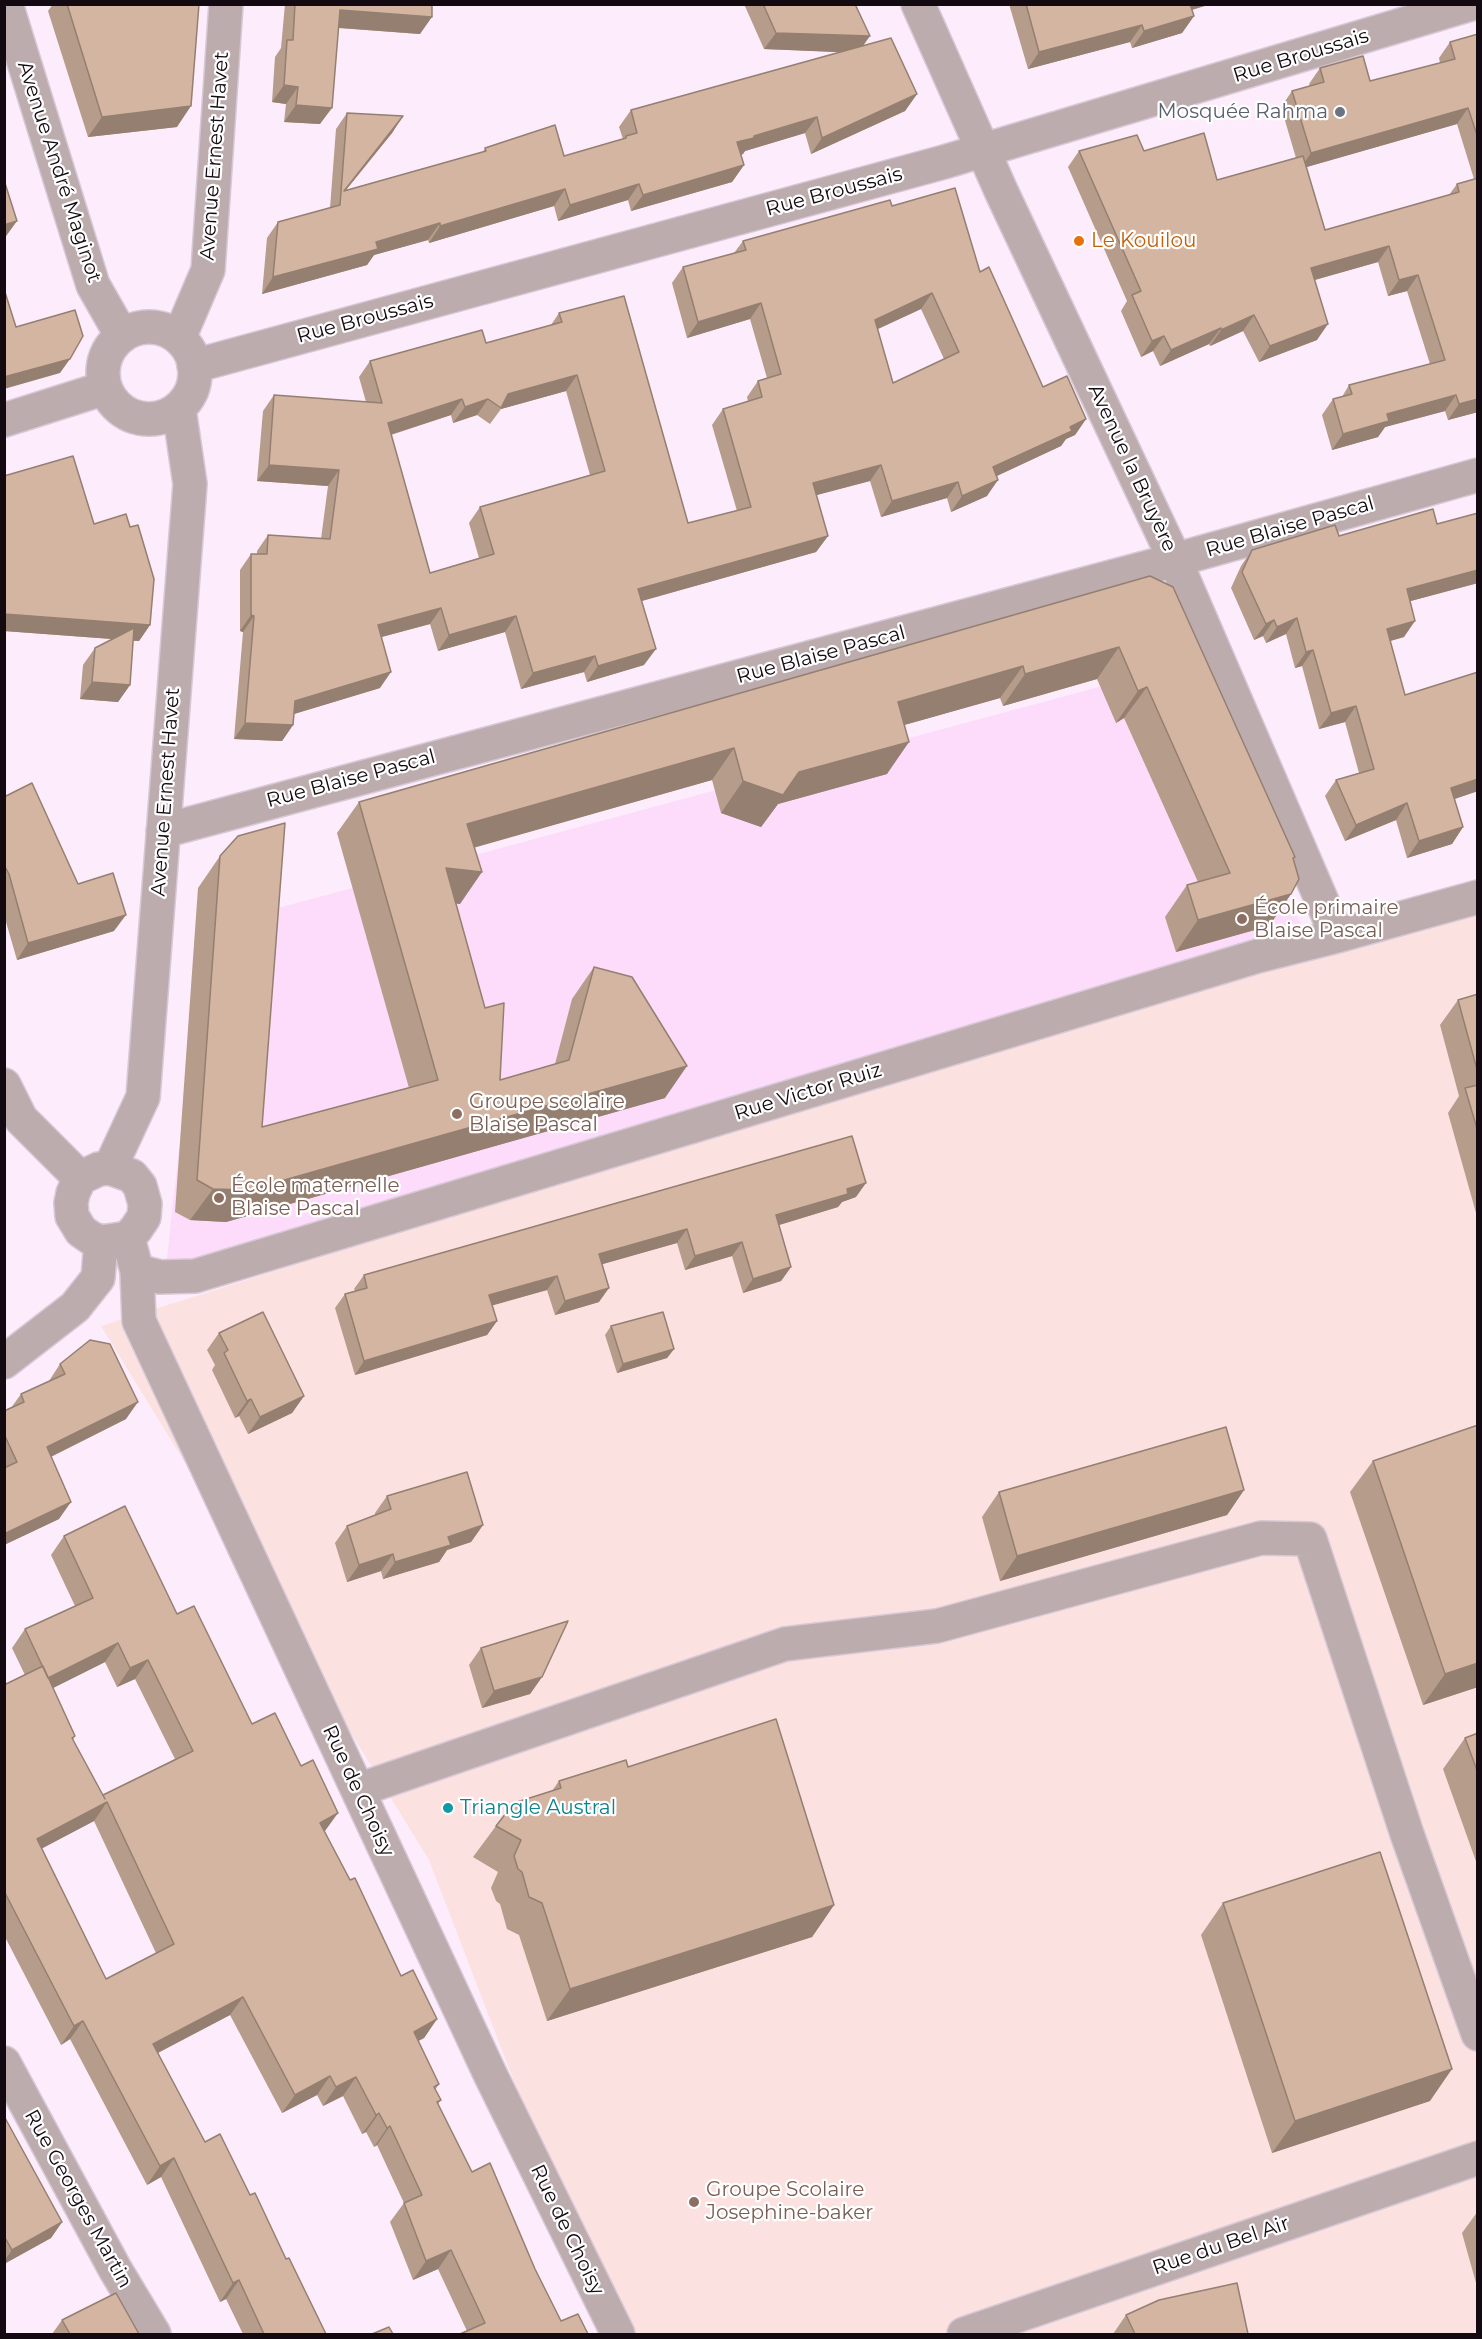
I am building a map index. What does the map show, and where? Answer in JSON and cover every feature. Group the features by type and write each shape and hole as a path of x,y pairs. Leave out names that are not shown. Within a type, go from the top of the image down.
{"street":[{"name":"Avenue André Maginot","path":"6,4 93,285 122,336"},
{"name":"Avenue Ernest Havet","path":"187,352 208,270 226,4"},
{"name":"Avenue la Bruyère","path":"918,4 1175,560 1337,936"},
{"name":"Rue Broussais","path":"187,352 984,151 1471,4"},
{"path":"135,329 166,330 187,352 194,382 189,396 179,409 165,417 149,420 122,411 111,401 102,373 111,346 122,336 135,329"},
{"path":"4,420 105,388"},
{"name":"Avenue Ernest Havet","path":"95,1173 142,1096 190,484 179,409"},
{"name":"Rue Blaise Pascal","path":"163,831 1175,560 1478,475"},
{"name":"Rue Victor Ruiz","path":"137,1271 160,1277 195,1276 1258,956 1478,897"},
{"path":"4,1085 21,1119 95,1173 132,1176 140,1186 145,1204 144,1217 136,1229 115,1240 91,1238 81,1231 72,1216 73,1193 95,1173"},
{"path":"4,1362 75,1307 98,1278 115,1240"},
{"name":"Rue de Choisy","path":"115,1240 137,1271 139,1321 490,2074 618,2334"},
{"path":"358,1790 785,1644 937,1626 1261,1538 1310,1539 1407,1834 1478,2034"},
{"name":"Rue Georges Martin","path":"4,2062 115,2269 154,2334"},
{"name":"Rue du Bel Air","path":"964,2334 1478,2158"}],"shaded area":[{"name":"Groupe scolaire Blaise Pascal","path":"1162,670 1310,940 164,1284 204,928"},
{"path":"1477,897 1477,2334 611,2334 429,1860 101,1326 1337,936"}],"building":[{"path":"67,4 199,4 191,106 102,117"},
{"path":"295,4 432,4 432,17 340,10 332,108 296,105 298,87 284,85 287,40 293,40"},
{"path":"763,4 855,4 870,36 776,33"},
{"path":"1026,4 1190,4 1194,16 1144,31 1142,25 1039,52"},
{"path":"1478,34 1478,138 1468,108 1311,153 1292,91 1324,82 1320,68 1363,56 1370,81 1455,59 1450,42"},
{"path":"891,38 917,94 822,138 817,117 737,142 744,165 643,195 639,184 570,205 565,189 440,226 440,223 376,242 378,249 273,277 278,222 340,205 347,113 403,116 344,191 486,151 485,148 555,125 564,156 637,133 631,110"},
{"path":"1204,133 1217,180 1303,156 1325,230 1459,192 1457,184 1478,178 1478,399 1459,404 1456,395 1387,414 1389,421 1343,434 1333,399 1352,394 1349,385 1445,360 1418,275 1399,280 1389,246 1311,268 1328,324 1270,346 1254,315 1171,350 1164,336 1152,341 1132,295 1141,291 1079,151 1137,135 1144,151"},
{"path":"4,180 17,221 4,225"},
{"path":"955,188 980,272 989,267 1043,387 1067,376 1086,419 1070,427 1072,431 993,467 998,480 962,496 958,482 892,501 881,465 813,483 828,536 638,589 656,649 598,666 595,656 533,673 516,616 449,635 441,608 378,625 391,672 295,701 293,725 245,723 254,616 251,615 251,554 267,554 268,535 330,539 339,470 269,465 274,395 382,403 370,361 482,330 486,343 562,322 559,313 624,296 688,523 751,507 723,409 762,397 758,381 781,374 761,303 698,322 683,267 746,250 743,241 890,200 892,206","holes":["932,293 959,352 893,383 875,320","577,375 605,471 480,507 494,554 430,573 388,423 462,399 465,407 488,399 501,408 508,394"]},
{"path":"4,289 16,327 75,310 83,336 70,359 4,377"},
{"path":"73,456 94,524 126,514 130,527 138,525 154,579 150,625 4,614 4,476"},
{"path":"1433,509 1437,524 1478,513 1478,570 1407,589 1415,621 1387,629 1405,695 1478,672 1478,779 1451,788 1463,827 1419,841 1407,803 1356,825 1336,780 1374,769 1356,706 1331,713 1313,650 1306,652 1297,618 1277,627 1274,620 1266,624 1242,572 1252,550 1335,525 1339,536"},
{"path":"1150,576 1173,587 1295,857 1293,858 1299,879 1291,894 1198,920 1187,885 1230,873 1147,687 1138,691 1119,647 1025,674 1023,666 898,702 909,742 799,772 783,795 743,781 734,748 467,824 482,872 446,868 485,1008 504,1003 500,1080 569,1060 594,967 632,977 687,1066 249,1190 213,1189 197,1180 220,856 238,836 285,823 262,1127 438,1080 359,802"},
{"path":"134,628 130,685 92,682 95,648"},
{"path":"32,783 78,884 113,873 126,915 28,943 9,874 4,865 4,797"},
{"path":"1478,994 1478,1073 1458,1000"},
{"path":"1478,1085 1478,1132 1465,1088"},
{"path":"852,1136 866,1183 847,1189 848,1194 776,1215 791,1267 753,1279 742,1242 695,1256 687,1229 599,1254 609,1288 565,1301 557,1276 489,1295 497,1321 364,1361 345,1294 367,1288 364,1275"},
{"path":"263,1312 304,1396 260,1417 251,1399 247,1401 224,1353 228,1350 219,1333"},
{"path":"663,1312 674,1349 623,1364 611,1326"},
{"path":"90,1340 110,1344 138,1402 47,1447 71,1502 4,1534 4,1468 17,1462 4,1434 4,1411 24,1402 21,1394 65,1374 60,1364"},
{"path":"1478,1425 1478,1663 1445,1674 1373,1461"},
{"path":"1226,1427 1244,1490 1017,1556 999,1492"},
{"path":"467,1472 483,1525 448,1537 451,1545 395,1562 393,1554 359,1565 347,1526 391,1509 387,1496"},
{"path":"125,1506 177,1614 194,1606 252,1724 275,1713 301,1766 313,1760 338,1813 320,1823 350,1880 355,1878 401,1976 413,1970 437,2019 414,2032 439,2084 434,2087 441,2100 437,2102 472,2172 490,2163 535,2269 561,2321 578,2314 588,2334 460,2334 485,2323 451,2250 426,2261 404,2203 422,2195 390,2126 387,2128 379,2113 376,2115 356,2077 336,2087 330,2076 295,2095 243,1997 153,2044 205,2142 220,2134 250,2195 255,2193 286,2259 289,2258 326,2334 264,2334 239,2280 233,2283 174,2158 160,2166 83,2021 74,2026 4,1891 4,1685 42,1666 25,1629 93,1598 64,1536","holes":["118,1643 130,1668 148,1660 193,1751 103,1795 105,1799 72,1738 75,1736 48,1678","107,1802 174,1944 106,1979 37,1839"]},
{"path":"568,1621 542,1677 494,1691 481,1648"},
{"path":"776,1719 834,1905 570,1989 542,1903 529,1897 522,1872 518,1869 514,1856 521,1840 496,1826 514,1803 561,1788 559,1781 626,1760 628,1767"},
{"path":"1478,1733 1478,1773 1465,1738"},
{"path":"1380,1852 1452,2069 1295,2121 1223,1903"},
{"path":"4,2116 62,2222 12,2250 4,2236"},
{"path":"1237,2283 1248,2334 1135,2334 1126,2315 1159,2300"},
{"path":"116,2293 139,2334 70,2334 62,2320"},
{"path":"389,2327 393,2334 372,2334"}],"place":[{"name":"Mosquée Rahma","path":"1340,112"},
{"name":"Le Kouilou","path":"1079,241"},
{"name":"École primaire Blaise Pascal","path":"1242,919"},
{"name":"Groupe scolaire Blaise Pascal","path":"457,1114"},
{"name":"École maternelle Blaise Pascal","path":"219,1198"},
{"name":"Triangle Austral","path":"448,1808"},
{"name":"Groupe Scolaire Josephine-baker","path":"694,2202"}]}
